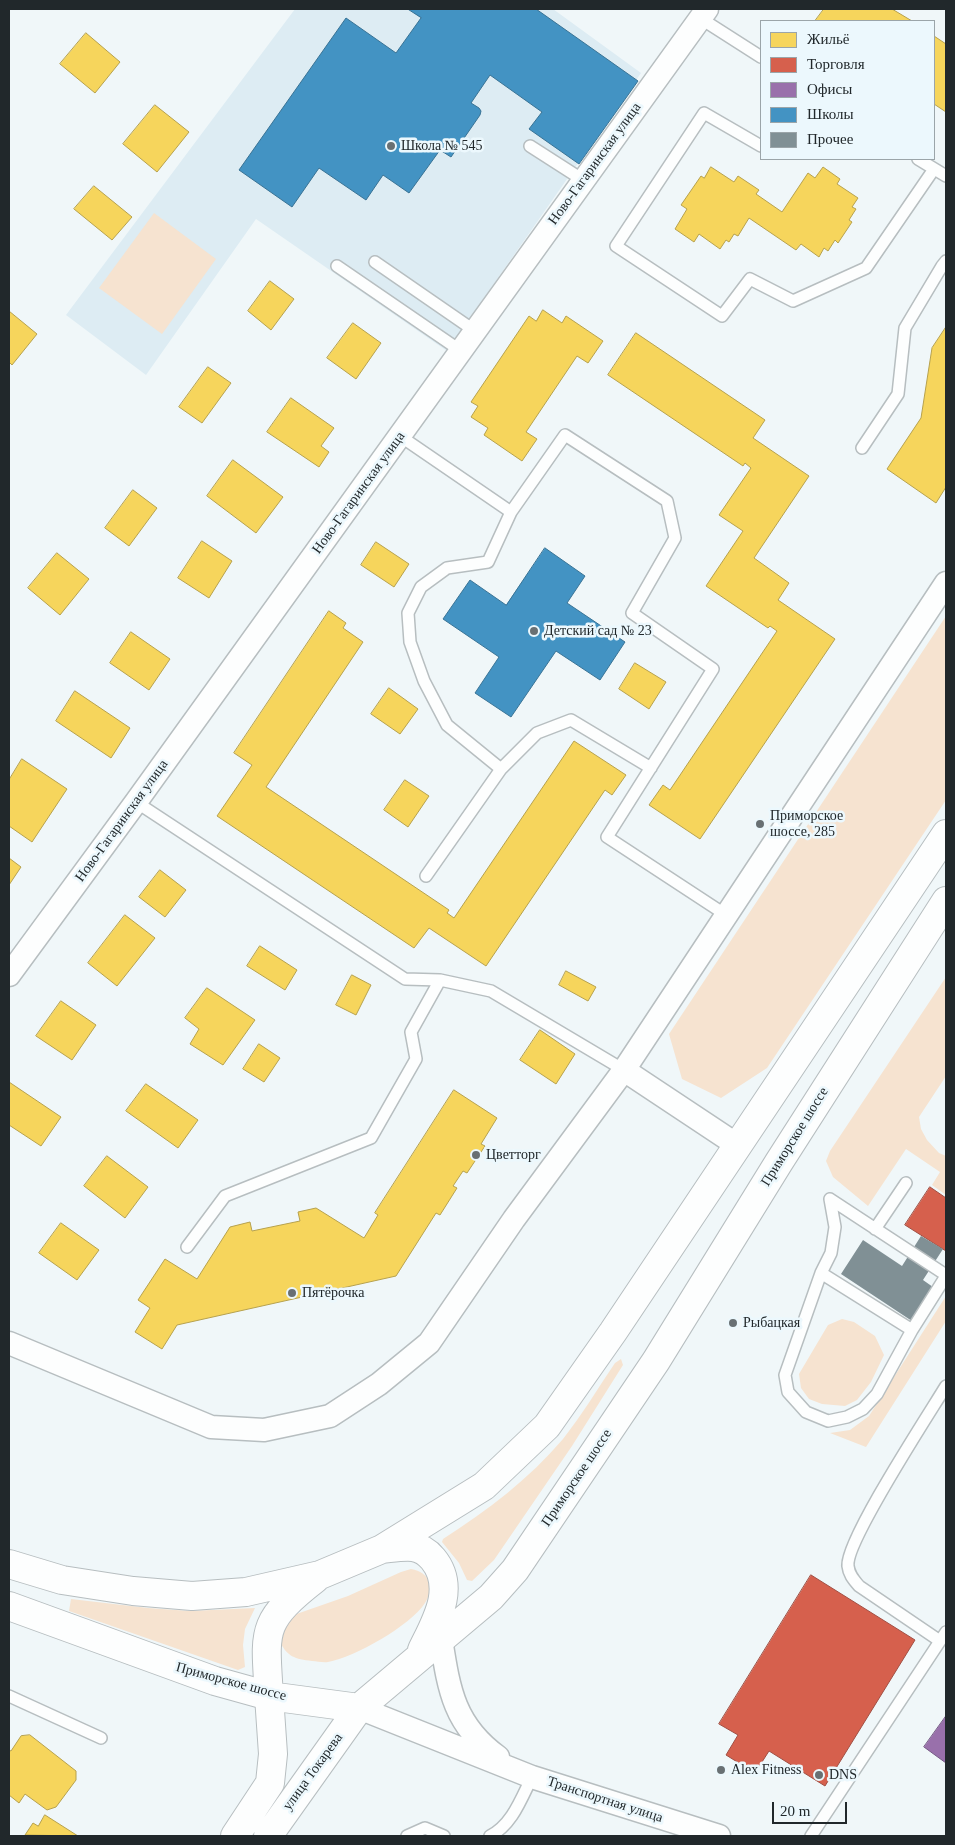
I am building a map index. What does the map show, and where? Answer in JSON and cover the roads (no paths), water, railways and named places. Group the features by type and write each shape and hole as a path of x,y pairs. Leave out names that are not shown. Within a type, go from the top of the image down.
{"main road":[{"path":"9,1564 62,1580 133,1591 192,1596 246,1592 320,1576 382,1549 484,1486 547,1426 613,1332 946,834"},
{"name":"Приморское шоссе","path":"9,1606 215,1681 269,1696 359,1708 491,1597 515,1570 656,1361 768,1179 935,934 946,901"},
{"path":"382,1549 414,1547 428,1555 440,1569 444,1582 441,1610 417,1660"},
{"path":"269,1696 266,1644 269,1628 279,1609 320,1576"},
{"name":"улица Токарева","path":"235,1836 270,1783 273,1754 269,1696"},
{"name":"улица Токарева","path":"268,1836 359,1708"}],"street":[{"name":"Ново-Гагаринская улица","path":"9,975 136,802 704,13"},
{"path":"9,1344 211,1427 264,1430 330,1416 379,1384 429,1343 514,1219 624,1070 946,583"},
{"path":"624,1070 738,1145"},
{"name":"Транспортная улица","path":"441,1640 446,1672 460,1716 476,1738 492,1752 526,1775"},
{"name":"Транспортная улица","path":"359,1708 526,1775 719,1836"}],"lane":[{"path":"704,13 760,56"},
{"path":"760,145 704,113 616,246 722,316 750,279 793,301 866,268 934,169"},
{"path":"530,146 583,180"},
{"path":"920,160 946,176"},
{"path":"862,448 898,394 905,328 946,261"},
{"path":"375,262 475,331"},
{"path":"337,266 461,351"},
{"path":"501,769 447,726 424,681 410,642 408,613 421,587 447,568 488,562 510,512 565,435 667,502 675,538 632,613 713,669 608,837 726,915"},
{"path":"400,436 510,512"},
{"path":"426,876 501,769 537,733 571,720 651,768"},
{"path":"136,802 405,979 440,980 491,991 624,1070"},
{"path":"188,1247 224,1196 371,1138 416,1059 410,1032 440,980"},
{"path":"875,1229 906,1183"},
{"path":"830,1199 875,1229 946,1276 912,1330 877,1394 863,1409 847,1417 828,1421 806,1412 788,1392 785,1375 821,1273 831,1253 835,1227 830,1199"},
{"path":"821,1273 912,1330"},
{"path":"811,1836 943,1637 859,1586 851,1577 848,1565 850,1553 866,1519 946,1386"},
{"path":"9,1696 101,1738"},
{"path":"490,1836 500,1831 515,1812 526,1775"},
{"path":"407,1836 425,1828 444,1836"}],"place":[{"name":"Школа № 545","path":"391,146"},
{"name":"Детский сад № 23","path":"534,631"},
{"name":"Приморское шоссе, 285","path":"760,824"},
{"name":"Цветторг","path":"476,1155"},
{"name":"Пятёрочка","path":"292,1293"},
{"name":"Рыбацкая","path":"733,1323"},
{"name":"Alex Fitness","path":"721,1770"},
{"name":"DNS","path":"819,1775"}]}
